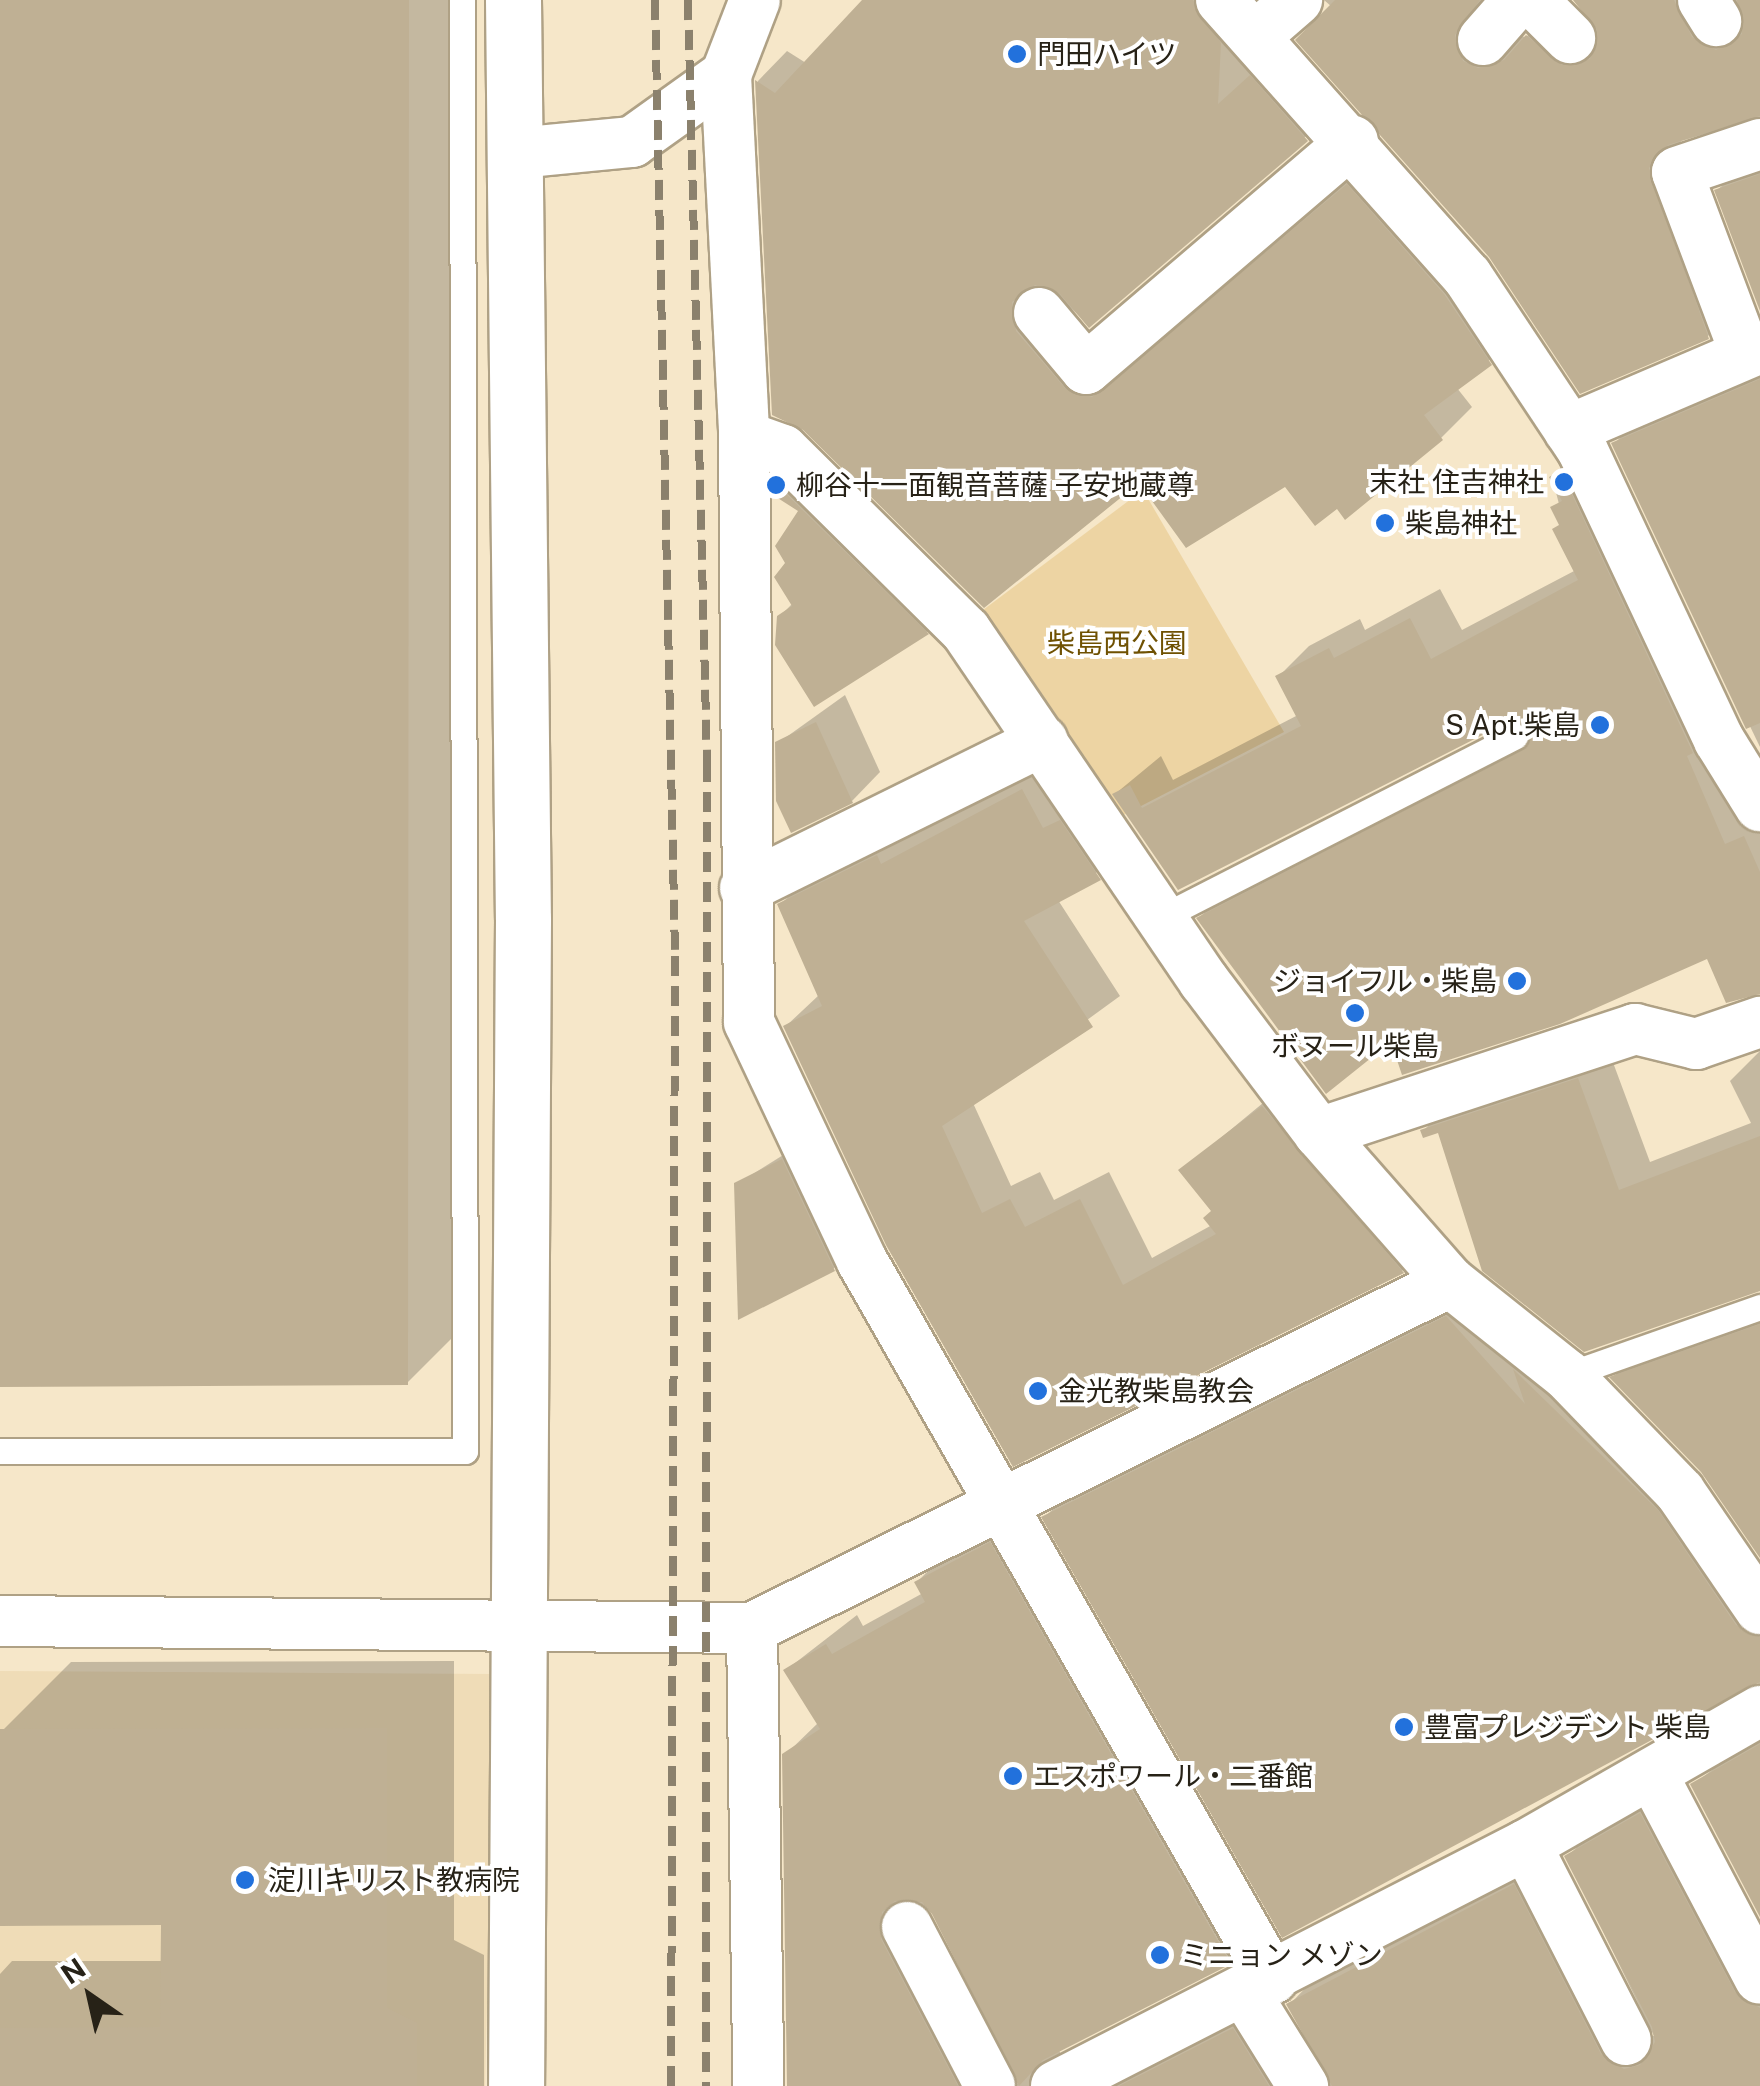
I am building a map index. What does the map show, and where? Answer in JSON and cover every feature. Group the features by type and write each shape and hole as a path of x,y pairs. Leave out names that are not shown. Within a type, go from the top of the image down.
{"street":[{"path":"513,0 524,1620 516,2086"},
{"path":"755,0 726,75 744,436 749,1022 862,1262 1002,1505 1259,1986 1304,2086"},
{"path":"1221,0 1258,34 1460,266 1569,430 1758,797"},
{"path":"1258,34 1296,0"},
{"path":"1483,40 1518,0"},
{"path":"1532,0 1570,38"},
{"path":"517,153 632,142 726,75"},
{"path":"1038,314 1086,368 1353,141"},
{"path":"1569,430 1752,351 1677,172 1760,144"},
{"path":"744,436 782,450 966,630 1160,918 1319,1133 1450,1282 1567,1375 1680,1492 1760,1609"},
{"path":"745,888 1042,741"},
{"path":"1319,1133 1635,1029 1696,1044 1760,1022"},
{"path":"0,1621 524,1620 752,1628 1450,1282"},
{"path":"752,1628 758,2086"},
{"path":"1056,2086 1259,1986 1526,1845 1653,1776 1760,1711"},
{"path":"1653,1776 1760,1980"},
{"path":"1526,1845 1626,2040"},
{"path":"907,1927 990,2086"}],"lane":[{"path":"0,1451 465,1451 462,0"},
{"path":"1160,918 1515,736"},
{"path":"1567,1375 1760,1307"}],"shaded area":[{"name":"淀川キリスト教病院","path":"0,1671 495,1674 485,2086 0,2086"}],"green space":[{"name":"柴島西公園","path":"1143,490 1284,732 1116,819 979,613"}],"building":[{"path":"0,0 409,0 408,1385 0,1387"},
{"path":"862,0 1193,0 1221,43 1218,104 1250,75 1308,141 1089,328 1060,294 1035,285 1012,302 1016,331 1065,388 1092,397 1347,184 1444,294 1492,365 1424,415 1443,440 1345,520 1337,509 1315,526 1285,487 1186,548 1139,483 984,608 803,430 772,415 755,80 775,93"},
{"path":"1335,0 1480,0 1455,35 1463,61 1478,68 1504,60 1526,35 1562,65 1590,59 1597,30 1573,0 1674,0 1692,37 1716,50 1742,34 1737,0 1760,0 1760,116 1668,145 1649,168 1709,339 1580,394 1489,257 1295,40"},
{"path":"1760,174 1760,311 1714,190"},
{"path":"1760,379 1760,723 1746,729 1611,443"},
{"path":"1561,471 1693,753 1687,756 1725,844 1744,836 1760,872 1760,994 1726,1003 1707,959 1560,1024 1402,1075 1391,1042 1326,1094 1196,918 1522,750 1529,728 1508,722 1178,890 1112,794 1130,785 1142,808 1301,726 1275,676 1329,648 1334,658 1410,618 1431,659 1578,580 1552,529 1559,525 1550,507 1562,501 1549,477"},
{"path":"773,481 929,634 814,707 775,645 777,616 792,606 774,577 785,563 775,546 798,511 773,495"},
{"path":"816,722 853,803 791,833 776,801 775,742"},
{"path":"1022,789 1043,828 1060,820 1101,880 1024,921 1093,1027 942,1126 982,1213 1010,1199 1025,1227 1080,1199 1123,1285 1216,1234 1203,1218 1211,1211 1178,1170 1262,1106 1404,1273 1013,1467 886,1245 783,1026 822,1006 777,904 877,855 881,864"},
{"path":"1578,1078 1619,1190 1760,1136 1760,1291 1584,1352 1482,1271 1438,1133 1423,1138 1420,1130"},
{"path":"782,1159 835,1271 738,1320 734,1183"},
{"path":"1446,1316 1525,1404 1513,1369 1658,1510 1736,1625 1760,1637 1760,1682 1282,1938 1041,1517"},
{"path":"1760,1324 1760,1558 1701,1472 1609,1377"},
{"path":"990,1542 1231,1964 1043,2060 1019,2086 932,1914 922,1902 895,1901 882,1912 881,1939 958,2086 787,2086 782,1754 820,1729 783,1670 826,1644 832,1654 925,1602 914,1582"},
{"name":"淀川キリスト教病院","path":"387,1728 387,2008 417,2023 417,2086 0,2086 0,2028 160,2027 161,1925 0,1926 0,1729"},
{"path":"1760,1744 1760,1917 1690,1784"},
{"path":"1640,1813 1735,1992 1760,2008 1760,2086 1332,2086 1286,2004 1514,1884 1601,2054 1624,2069 1640,2065 1655,2042 1652,2027 1564,1856"},
{"path":"1233,2028 1269,2086 1119,2086"}],"railway":[{"path":"655,0 675,956 671,2086"},
{"path":"688,0 707,762 706,2086"}],"place":[{"name":"門田ハイツ","path":"1017,54"},
{"name":"末社 住吉神社","path":"1564,482"},
{"name":"柳谷十一面観音菩薩 子安地蔵尊","path":"776,485"},
{"name":"柴島神社","path":"1385,523"},
{"name":"S Apt.柴島","path":"1600,725"},
{"name":"ジョイフル・柴島","path":"1517,981"},
{"name":"ボヌール柴島","path":"1355,1013"},
{"name":"金光教柴島教会","path":"1038,1391"},
{"name":"豊富プレジデント 柴島","path":"1404,1727"},
{"name":"エスポワール・二番館","path":"1013,1776"},
{"name":"淀川キリスト教病院","path":"245,1880"},
{"name":"ミニョン メゾン","path":"1160,1955"}]}
